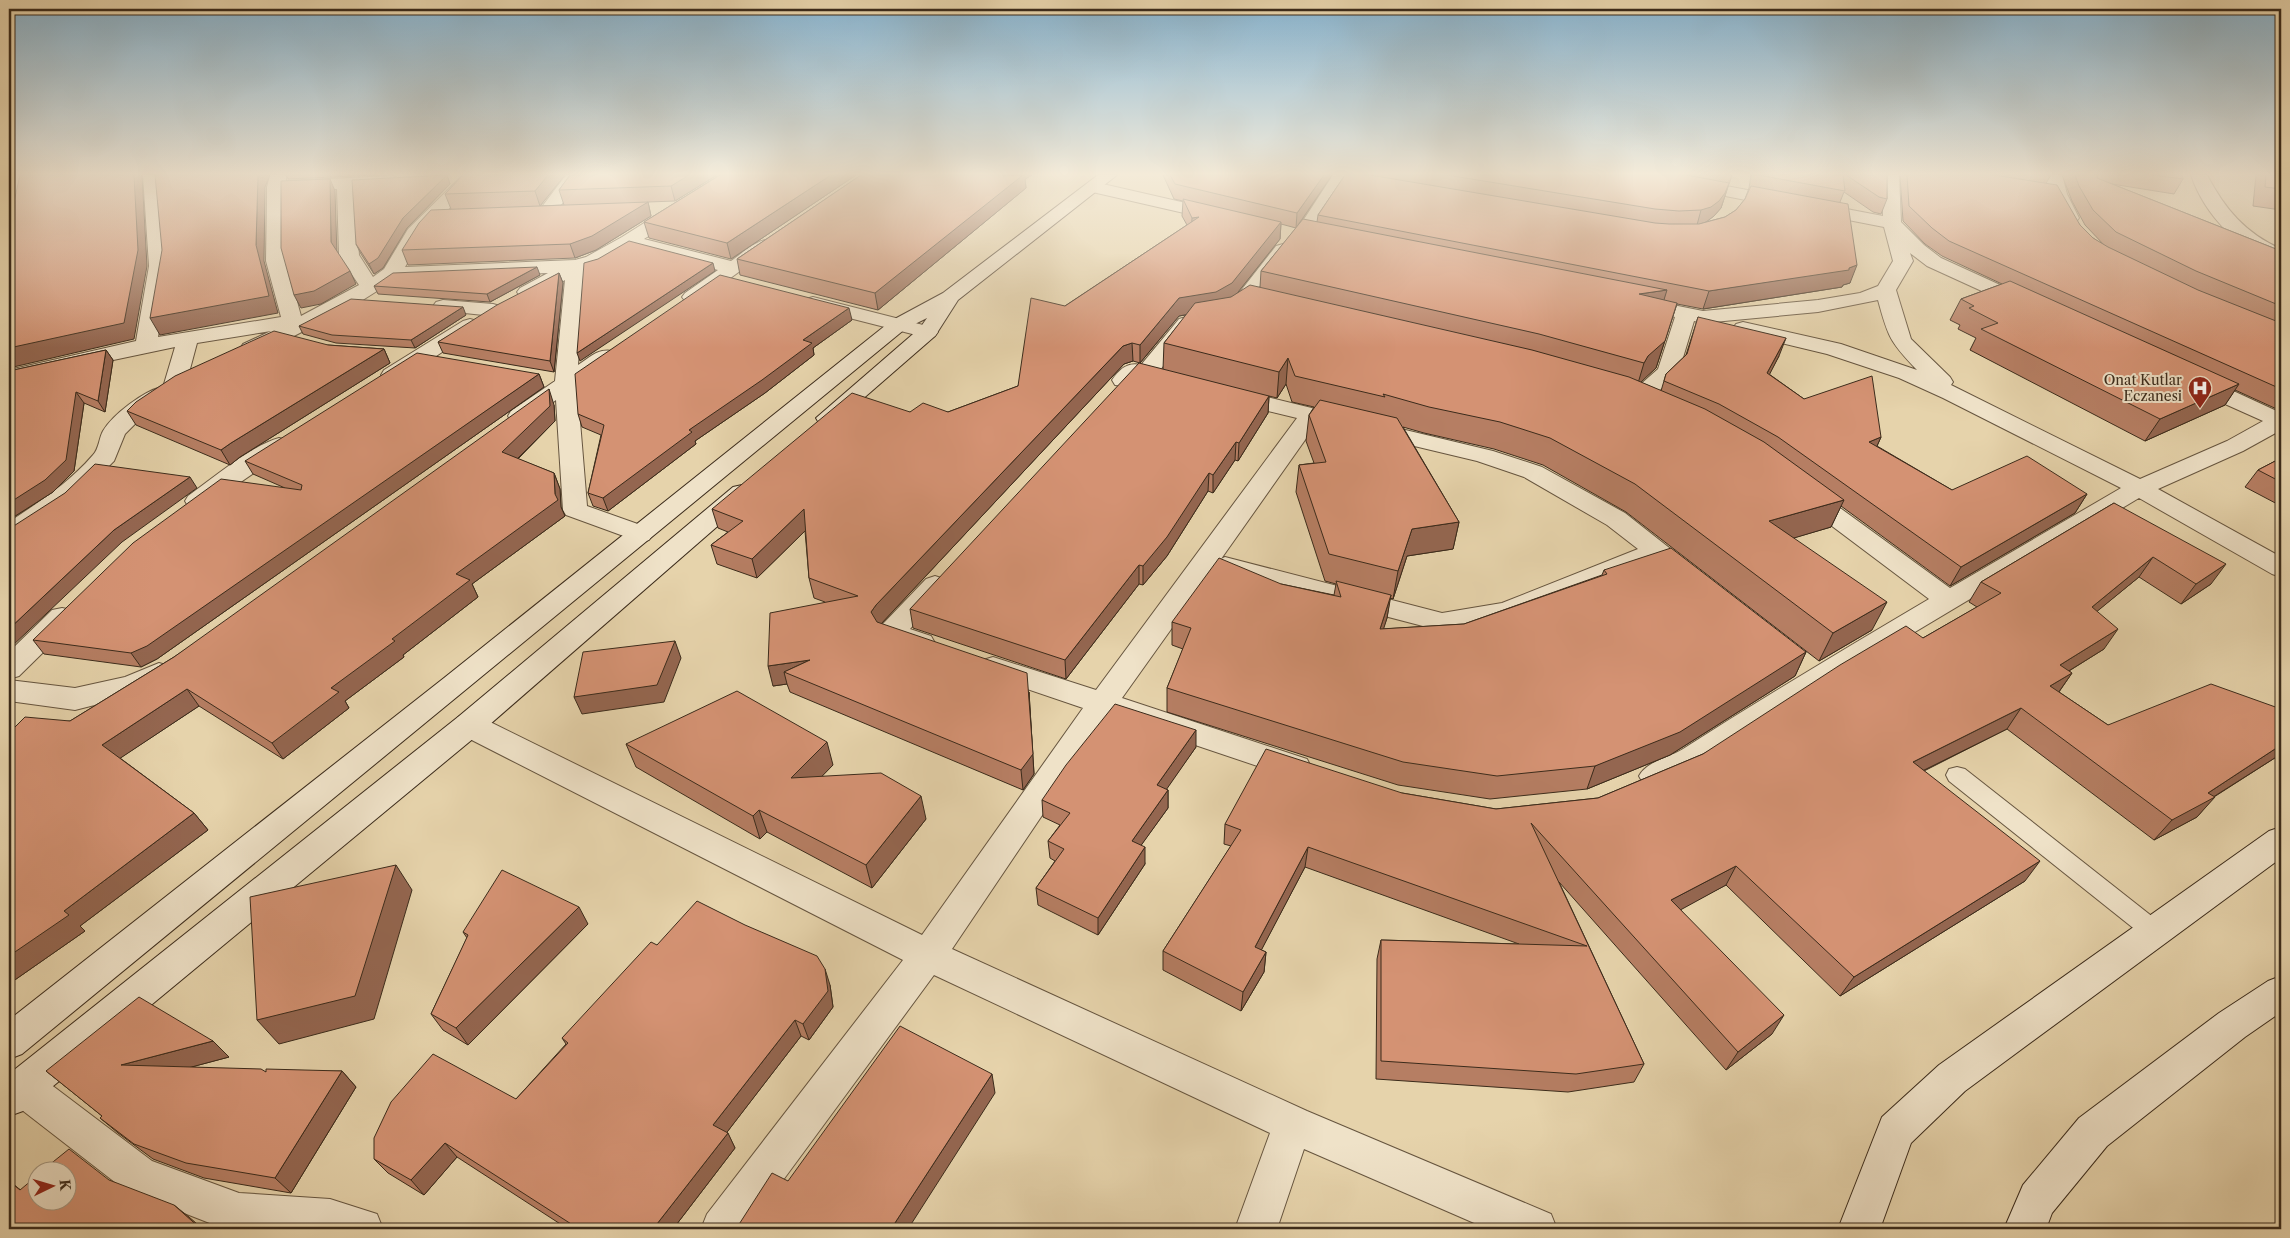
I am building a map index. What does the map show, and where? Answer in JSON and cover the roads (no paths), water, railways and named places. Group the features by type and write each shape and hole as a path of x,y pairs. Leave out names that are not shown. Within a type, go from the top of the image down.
{"street":[{"path":"146,345 159,266 156,233"},
{"path":"276,233 276,261 294,332"},
{"path":"352,233 349,255 375,294"},
{"path":"236,356 294,332 351,299 375,294 392,273 417,233"},
{"path":"371,388 493,310 576,266 593,261 641,233"},
{"path":"9,1042 898,325 950,297 1033,233"},
{"path":"1695,315 1818,306 1864,298 1886,290 1903,262 1895,233"},
{"path":"1901,233 1934,262 2042,311"},
{"path":"2241,233 2264,249 2281,256"},
{"path":"671,311 734,277 783,234"},
{"path":"1146,373 1186,322 1222,316 1239,306 1253,303 1294,234 1321,240"},
{"path":"629,241 734,277"},
{"path":"392,273 576,266"},
{"path":"576,266 566,382 575,510 640,534"},
{"path":"1886,290 1896,329 1902,342 1952,393"},
{"path":"808,435 928,332 950,297"},
{"path":"795,298 928,332"},
{"path":"1619,300 1695,315 1833,349 1907,372 2139,488 2281,568"},
{"path":"427,305 493,310"},
{"path":"1644,403 1649,389 1668,371 1695,315"},
{"path":"9,376 146,345 188,338 294,332"},
{"path":"175,384 188,338"},
{"path":"501,429 623,344"},
{"path":"382,354 449,362"},
{"path":"1106,399 1133,370 1174,380"},
{"path":"12,529 63,498 106,456 114,432 136,410 175,384 201,372"},
{"path":"2175,372 2281,421"},
{"path":"537,377 566,382"},
{"path":"1210,389 1485,456 1533,472 1616,519 1703,587"},
{"path":"1621,394 1667,412"},
{"path":"722,1229 928,955 1102,704 1311,415"},
{"path":"1627,788 1682,765 1810,671 1947,599 2139,488 2235,446 2281,421"},
{"path":"179,515 249,464 298,433"},
{"path":"338,1226 239,1214 139,1176 16,1092 469,725 762,474"},
{"path":"1786,479 1947,599"},
{"path":"1206,561 1442,622 1507,612 1657,551"},
{"path":"946,651 891,633 952,567"},
{"path":"9,669 77,602"},
{"path":"974,661 1318,774"},
{"path":"9,691 75,699 132,686 176,662"},
{"path":"469,725 928,955 1292,1124 1536,1229"},
{"path":"1859,1229 1896,1130 1952,1078 2281,840"},
{"path":"2025,1229 2036,1198 2093,1132 2232,1025 2281,992"},
{"path":"1256,1229 1292,1124"}],"lane":[{"path":"1957,775 2155,932"}],"place":[{"name":"Onat Kutlar Eczanesi","path":"2200,409"}]}
